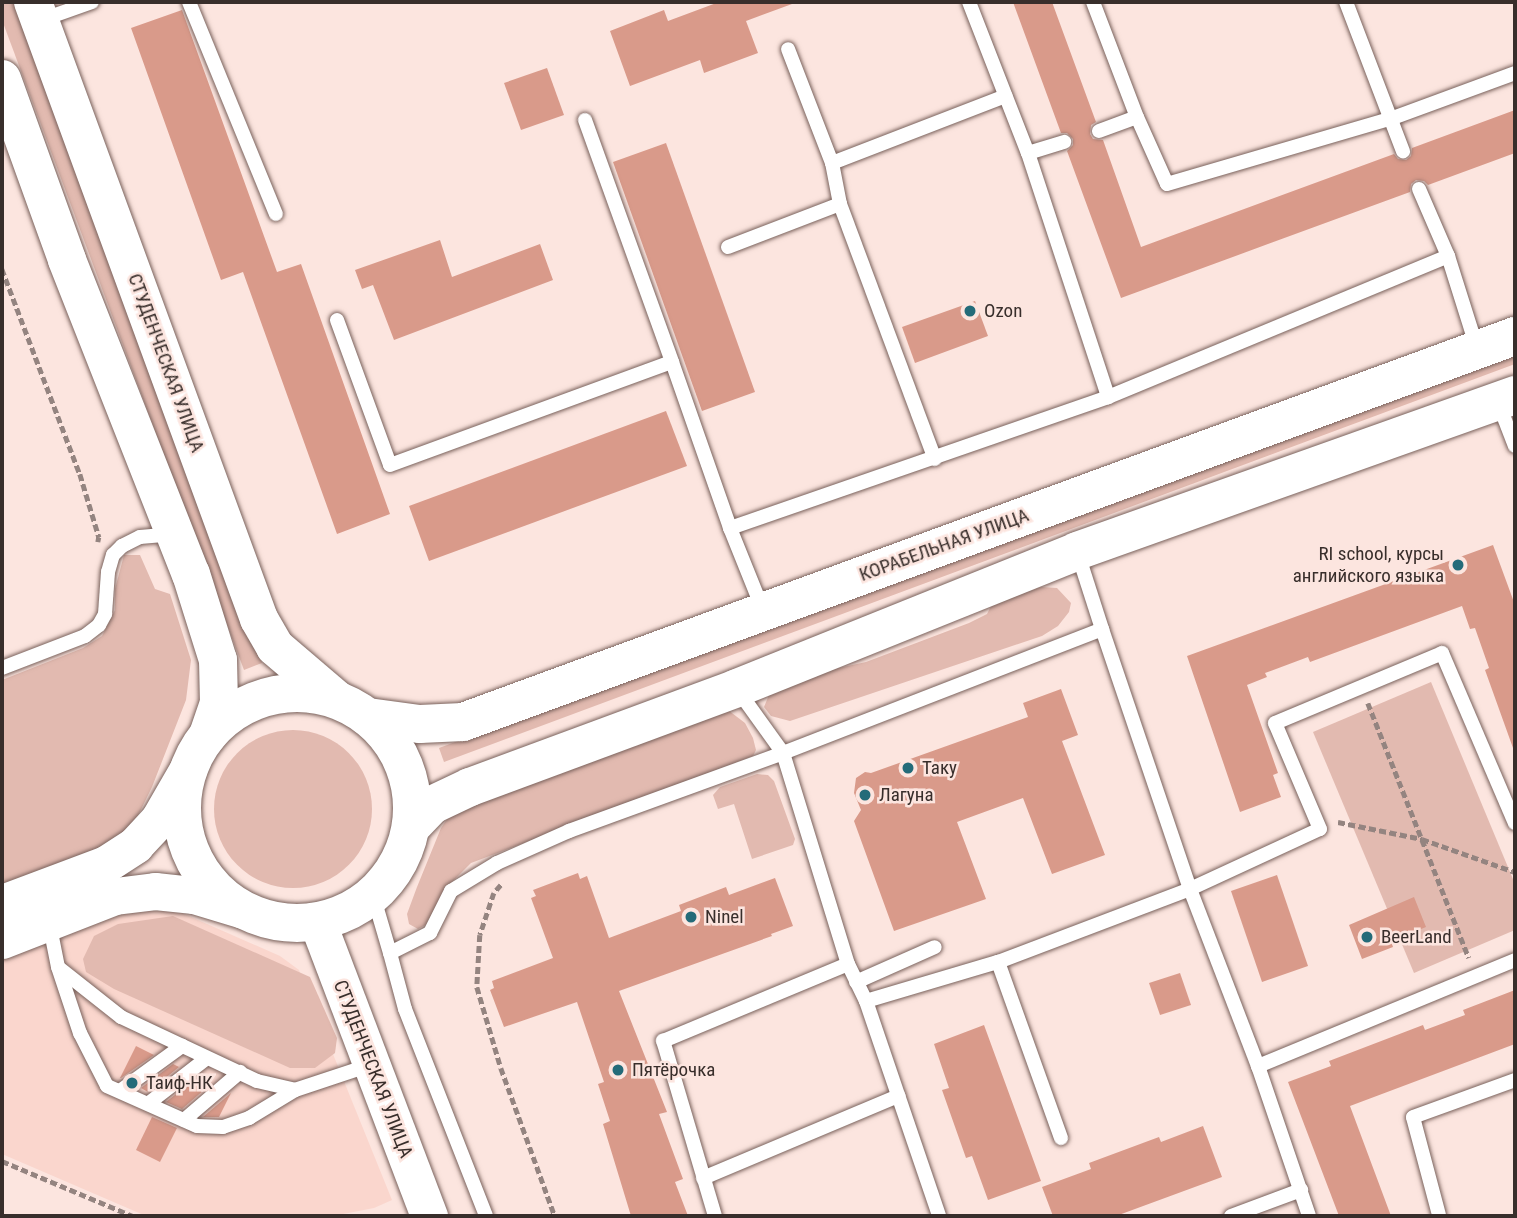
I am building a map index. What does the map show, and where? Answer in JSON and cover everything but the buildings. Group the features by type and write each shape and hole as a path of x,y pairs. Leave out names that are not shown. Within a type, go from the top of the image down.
{"main road":[{"name":"СТУДЕНЧЕСКАЯ УЛИЦА","path":"36,11 259,619 275,647 352,708"},
{"path":"2,79 67,260 191,574 218,660 219,704 198,751 182,798 183,830 193,860 214,888 243,910 284,923 317,921 362,904 398,865 411,827 412,796 404,766 390,739 352,708"},
{"name":"КОРАБЕЛЬНАЯ УЛИЦА","path":"198,751 234,711 266,697 301,693 421,724 463,722 1515,336"},
{"path":"411,827 432,805 447,797 737,688 1077,551 1507,398"}],"street":[{"name":"КОРАБЕЛЬНАЯ УЛИЦА","path":"2,903 106,864 135,845 159,819 198,751"},
{"path":"2,940 115,896 155,891 194,895 243,910"},
{"name":"СТУДЕНЧЕСКАЯ УЛИЦА","path":"317,921 429,1216"}],"lane":[{"path":"36,11 92,2"},
{"path":"189,2 276,214"},
{"path":"969,2 1028,153 1108,397"},
{"path":"1093,2 1137,117 1167,184 1390,119 1515,73"},
{"path":"1346,2 1403,151"},
{"path":"789,49 832,163 840,204 935,459"},
{"path":"832,163 1006,96"},
{"path":"1099,131 1137,117"},
{"path":"584,120 730,528 764,611"},
{"path":"1028,153 1064,142"},
{"path":"1419,189 1448,256 1477,348"},
{"path":"728,247 840,204"},
{"path":"730,528 1108,397 1448,256"},
{"path":"337,320 390,465 672,362"},
{"path":"1507,398 1515,446"},
{"path":"2,668 85,636 99,625 105,614 108,572 113,555 122,546 140,537 163,535 191,574"},
{"path":"1077,551 1190,889 1258,1066 1310,1216"},
{"path":"390,953 430,933 451,891 473,875 569,831 783,753 1102,628"},
{"path":"866,1001 998,962 1190,889 1320,829 1275,723 1443,653 1515,823"},
{"path":"737,688 783,753 848,964 866,1001 939,1216"},
{"path":"373,895 405,1009 486,1216"},
{"path":"48,921 58,967 80,1033 107,1086 197,1126 223,1127 249,1118 295,1090 371,1065"},
{"path":"856,982 934,947"},
{"path":"1258,1066 1515,960"},
{"path":"998,962 1061,1138"},
{"path":"715,1216 663,1041 848,964"},
{"path":"58,967 121,1017 257,1081 295,1090"},
{"path":"120,1091 182,1046"},
{"path":"149,1104 208,1058"},
{"path":"184,1120 240,1072"},
{"path":"1439,1215 1413,1117 1515,1080"},
{"path":"704,1178 898,1096"},
{"path":"1231,1216 1301,1190"}],"path":[{"path":"2,269 80,474 99,537 94,550"},
{"path":"1361,687 1476,976"},
{"path":"1315,818 1422,839 1515,872"},
{"path":"507,879 494,893 481,935 477,987 501,1068 555,1216"},
{"path":"2,1161 132,1216"},
{"path":"366,1216 374,1216"}],"shaded area":[{"path":"2,2 16,2 262,663 244,670 2,20"},
{"path":"1515,350 1515,364 444,762 439,748"},
{"path":"124,555 140,555 155,589 170,594 191,660 186,700 152,787 129,834 2,897 2,680 83,648 102,636 115,610 115,589"},
{"path":"1041,587 1057,588 1071,603 1069,612 1058,626 1042,636 790,721 771,716 764,707 771,690 834,669 866,662 969,623 987,614 992,604"},
{"path":"1431,682 1515,884 1515,930 1414,973 1313,732"},
{"path":"728,710 745,723 756,750 753,756 471,863 453,881 427,924 418,929 409,924 407,914 417,887 441,828 456,806"},
{"path":"293,730 323,736 349,753 366,779 372,809 366,839 349,865 323,882 293,888 263,882 237,865 220,839 214,809 220,779 237,753 263,736"},
{"path":"757,774 768,775 774,781 795,839 793,845 752,859 734,804 718,809 713,795 720,787"},
{"path":"160,908 182,913 280,956 299,970 392,1200 374,1208 333,1216 146,1216 2,1154 2,958 126,912"},
{"path":"173,916 310,977 337,1038 335,1053 315,1068 290,1068 114,989 86,972 83,959 94,936 118,924"}],"place":[{"name":"Ozon","path":"970,311"},
{"name":"RI school, курсы английского языка","path":"1458,565"},
{"name":"Таку","path":"908,768"},
{"name":"Лагуна","path":"865,795"},
{"name":"Ninel","path":"691,917"},
{"name":"BeerLand","path":"1367,937"},
{"name":"Пятёрочка","path":"618,1070"},
{"name":"Таиф-НК","path":"132,1083"}]}
